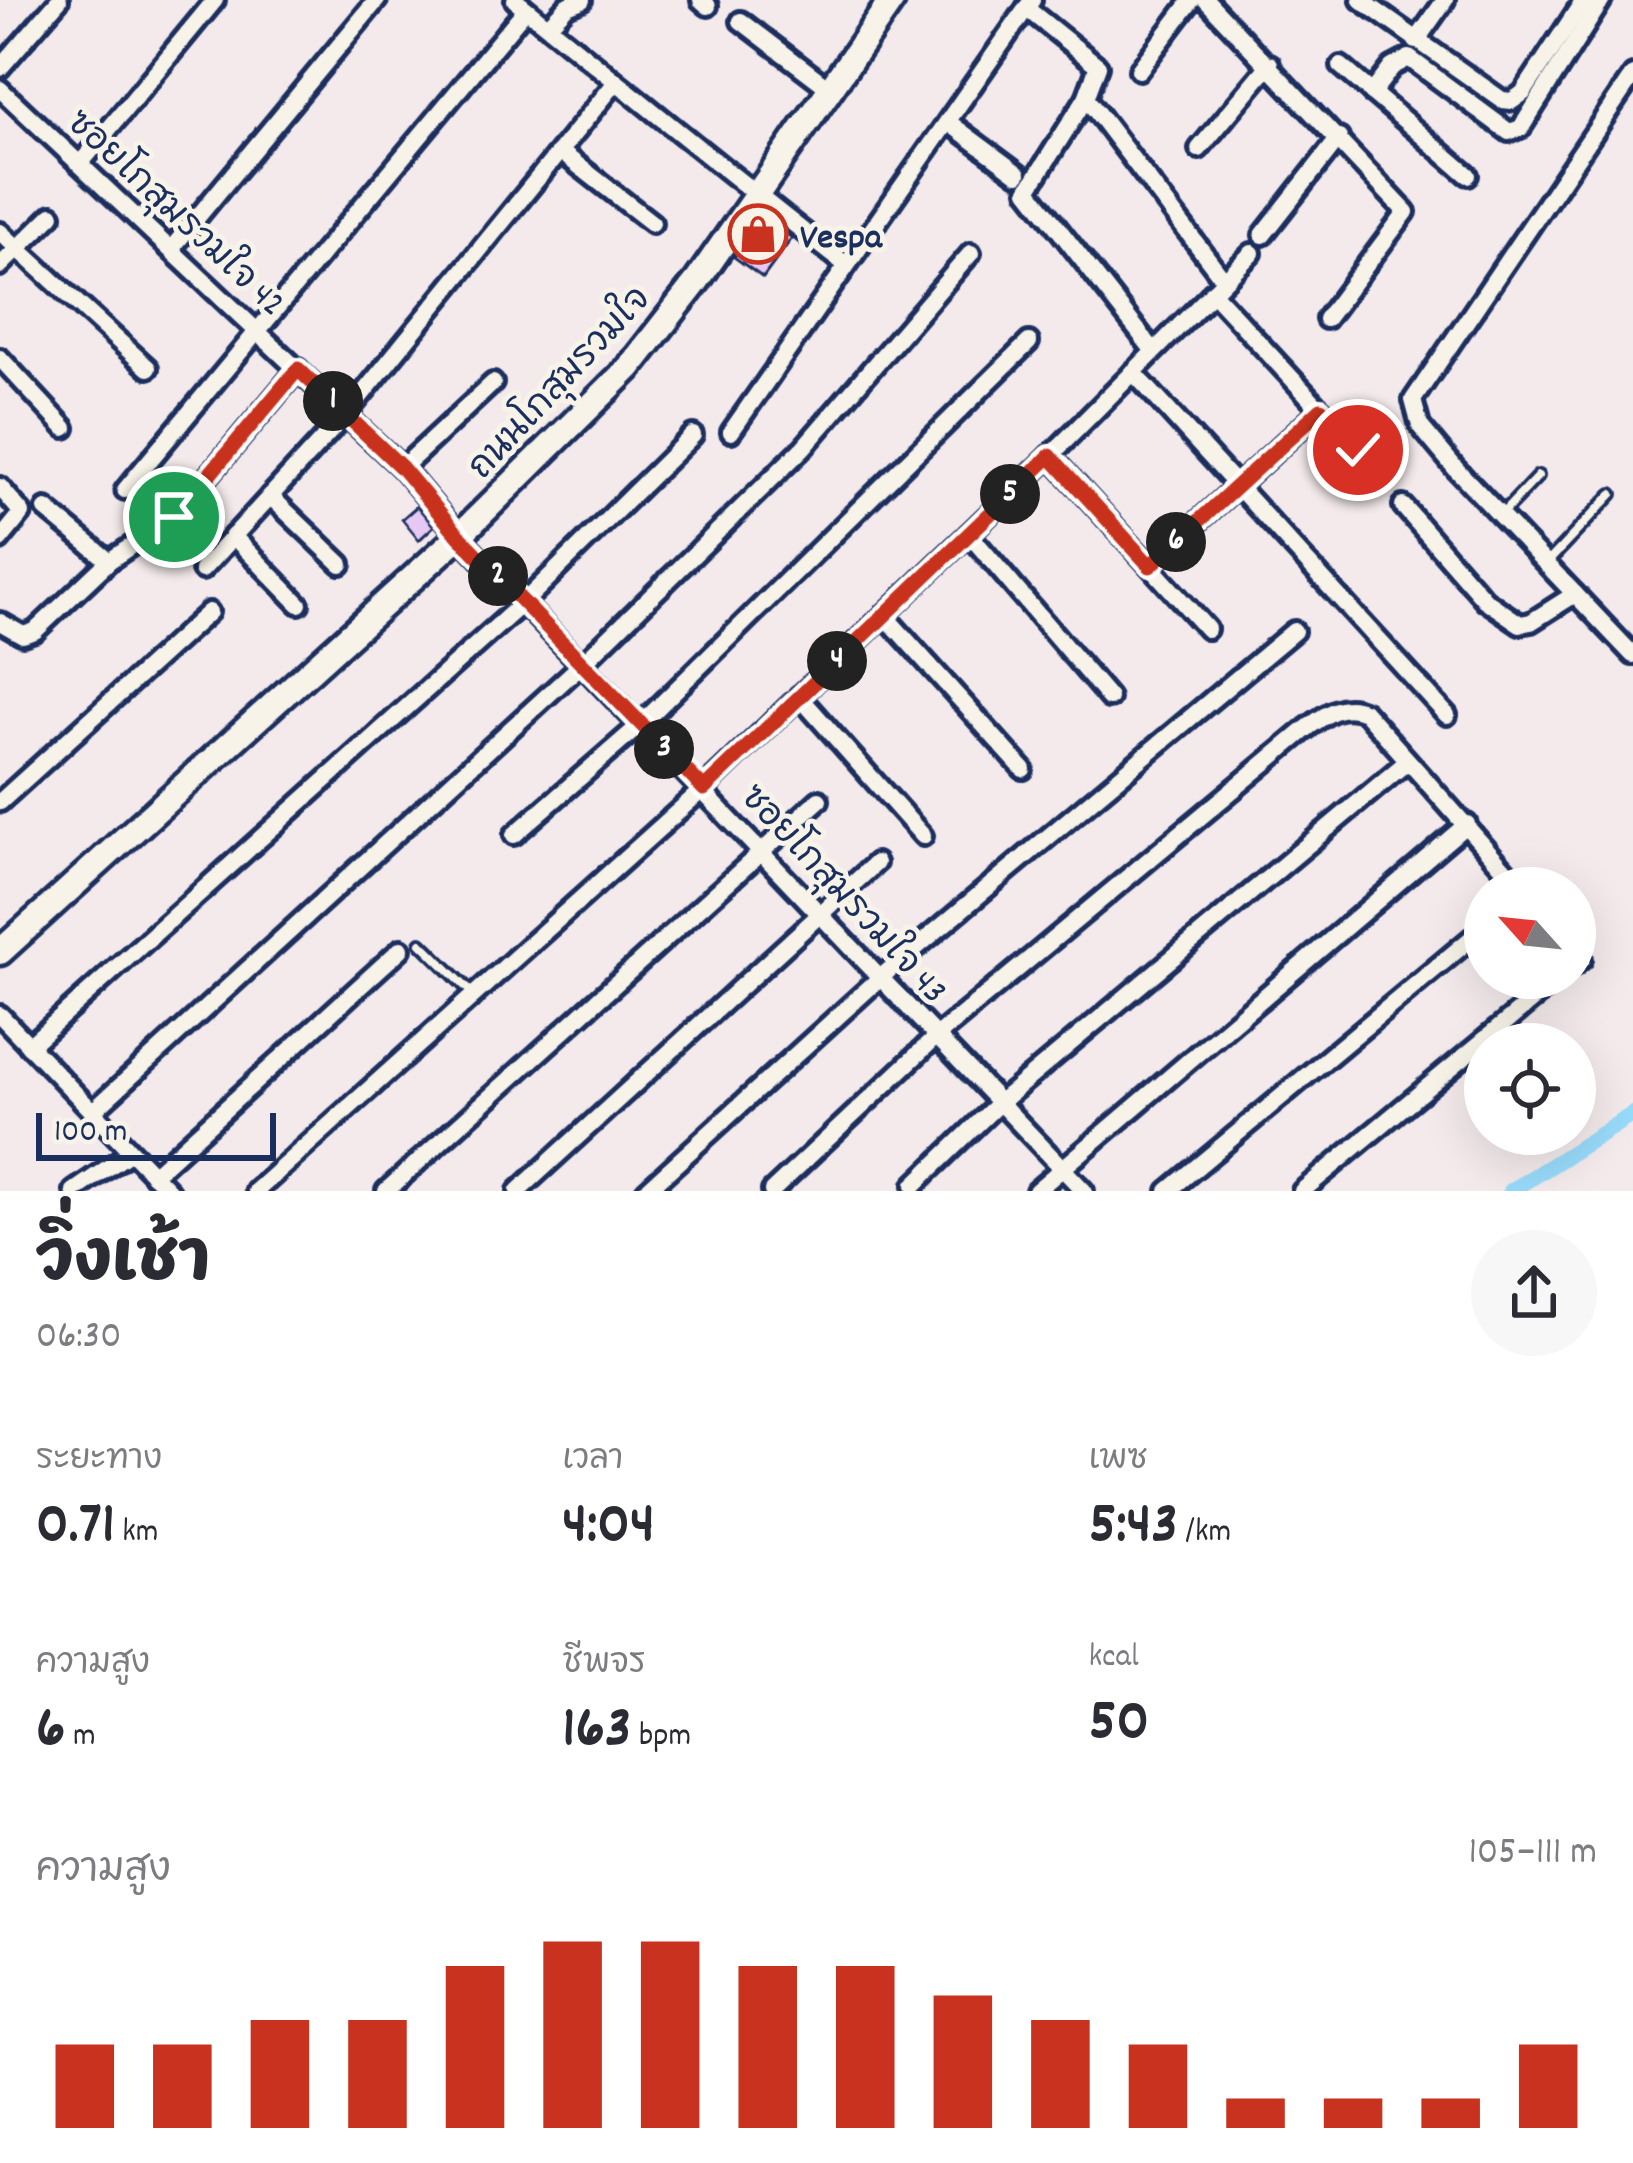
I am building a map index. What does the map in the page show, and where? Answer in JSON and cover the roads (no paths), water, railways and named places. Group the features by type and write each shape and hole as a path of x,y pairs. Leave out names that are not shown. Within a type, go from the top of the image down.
{"street":[{"path":"0,68 59,0"},
{"path":"80,164 215,0"},
{"path":"172,248 377,0"},
{"name":"ถนนโกสุมรวมใจ","path":"0,952 459,536 629,368 697,281 892,0"},
{"path":"1139,70 1192,0"},
{"path":"1206,0 1406,212 1326,319"},
{"path":"1361,0 1502,100 1512,101 1523,93 1584,0"},
{"path":"1416,41 1445,0"},
{"path":"1372,93 1392,68 1408,58 1509,132 1520,128 1602,0"},
{"path":"550,24 572,2"},
{"path":"731,432 1029,4 1098,66 1086,98 1028,190 1153,350"},
{"path":"125,490 259,333 521,5 844,264"},
{"path":"742,20 830,89"},
{"path":"1199,149 1270,64"},
{"path":"1341,67 1468,175"},
{"path":"1633,75 1413,400 1420,426 1633,655"},
{"path":"202,570 347,413 616,82"},
{"name":"ซอยโกสุมรวมใจ 42","path":"0,89 347,413 402,468 459,536"},
{"path":"1086,98 1218,286 1384,478"},
{"path":"948,122 1018,174"},
{"path":"1263,235 1339,138"},
{"path":"561,152 652,223"},
{"path":"0,266 52,215"},
{"path":"0,232 148,368"},
{"path":"92,1112 583,663 802,448 971,253"},
{"path":"256,1191 704,789 1050,456 1252,253"},
{"path":"514,835 640,724 1029,342"},
{"path":"0,358 65,428"},
{"path":"0,622 23,635 35,631 109,561 174,517 298,369"},
{"path":"1132,372 1447,715"},
{"path":"402,468 493,383"},
{"path":"1150,566 1321,409"},
{"path":"1358,450 1382,427"},
{"path":"29,1046 524,602 693,435"},
{"path":"1050,456 1207,629"},
{"path":"0,487 22,513 0,540"},
{"path":"270,496 341,564"},
{"path":"1403,506 1485,600 1520,624 1575,594"},
{"path":"46,509 109,561"},
{"path":"969,534 1109,698"},
{"path":"233,536 299,604"},
{"name":"ซอยโกสุมรวมใจ 43","path":"459,536 1084,1191"},
{"path":"0,802 209,612"},
{"path":"885,616 1023,770"},
{"path":"646,1191 881,977 1294,632"},
{"path":"800,696 923,836"},
{"path":"772,1191 937,1036 1323,717 1344,706 1365,712 1503,867"},
{"path":"914,1185 1000,1102 1408,761"},
{"path":"386,1191 819,800"},
{"path":"1036,1191 1467,824"},
{"path":"518,1191 876,862"},
{"path":"1168,1191 1464,945"},
{"path":"154,1174 401,949"},
{"path":"1302,1191 1534,999"},
{"path":"0,1015 169,1191"},
{"path":"74,1191 131,1152"}],"lane":[{"path":"1500,516 1538,476"},
{"path":"1546,564 1612,494"},
{"path":"422,943 476,996"}],"waterway":[{"path":"1511,1191 1633,1114"}],"place":[{"name":"Vespa","path":"758,234"}]}
